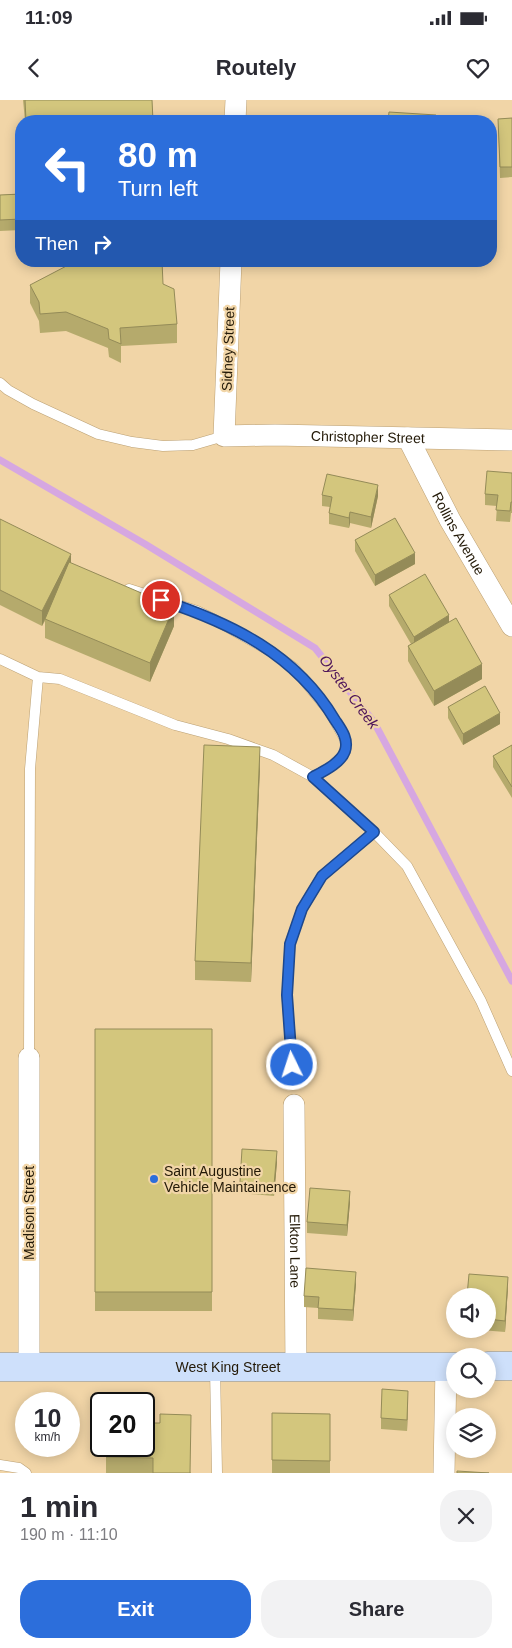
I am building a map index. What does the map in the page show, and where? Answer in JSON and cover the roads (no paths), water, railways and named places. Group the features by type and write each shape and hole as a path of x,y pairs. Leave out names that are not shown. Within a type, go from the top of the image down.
{"main road":[{"path":"496,1366 512,1366"},
{"name":"West King Street","path":"0,1367 446,1367"}],"street":[{"path":"235,115 236,100"},
{"name":"Sidney Street","path":"224,436 231,267"},
{"name":"Christopher Street","path":"224,436 275,435 512,440"},
{"name":"Rollins Avenue","path":"408,438 450,520 512,626"},
{"name":"Madison Street","path":"29,1058 29,1367"},
{"name":"Elkton Lane","path":"294,1105 296,1368"},
{"path":"444,1473 448,1398"}],"lane":[{"path":"0,383 8,390 33,404 98,434 132,442 162,446 194,445 224,436"},
{"path":"122,586 216,620 272,652 294,668 330,712 346,741 342,757 329,768 313,777"},
{"path":"0,659 38,677 60,679 175,725 228,739 273,755 313,777 374,832 407,866 481,1001 512,1071"},
{"path":"29,1058 30,769 38,677"},
{"path":"292,1065 287,995 290,944 302,909 322,876 374,832"},
{"path":"215,1367 216,1473"},
{"path":"0,1465 19,1468 26,1473"}],"waterway":[{"name":"Oyster Creek","path":"0,460 145,544 315,648 374,722 512,981"}],"place":[{"name":"Saint Augustine Vehicle Maintainence","path":"154,1179"}]}
